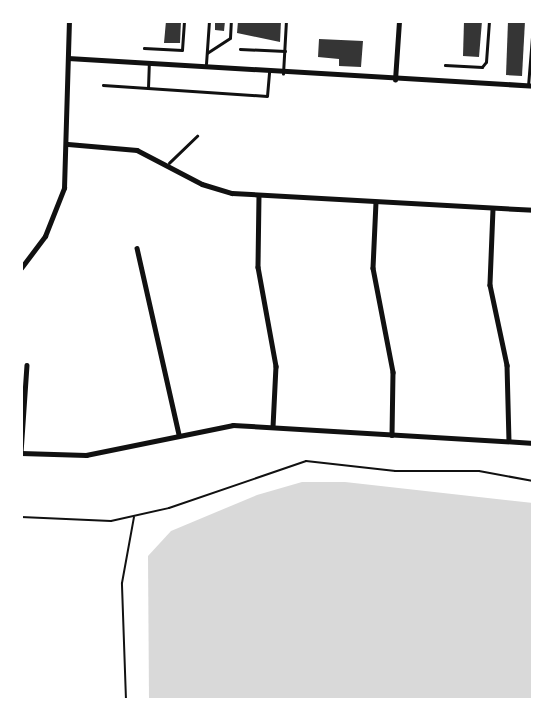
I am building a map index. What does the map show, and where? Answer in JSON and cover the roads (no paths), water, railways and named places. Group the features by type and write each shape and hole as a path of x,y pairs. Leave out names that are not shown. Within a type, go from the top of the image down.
{"street":[{"path":"21,268 55,215 64,188 68,144 69,21"},
{"path":"395,80 399,21"},
{"path":"68,58 283,74 531,86"},
{"path":"68,144 127,148 169,163 212,188 259,195 533,210"},
{"path":"259,195 258,267 276,366 273,427"},
{"path":"376,202 373,268 393,372 392,435"},
{"path":"493,209 490,285 508,365 509,441"},
{"path":"137,248 179,434"},
{"path":"27,365 21,453 76,456 217,426 533,443"}],"lane":[{"path":"144,48 182,50 184,21"},
{"path":"206,68 209,21"},
{"path":"207,53 230,38 231,21"},
{"path":"283,74 286,21"},
{"path":"445,65 482,67 486,62 489,21"},
{"path":"531,86 533,24"},
{"path":"240,49 285,51"},
{"path":"148,88 149,64"},
{"path":"103,85 267,96 269,73"},
{"path":"169,163 197,136"}]}
